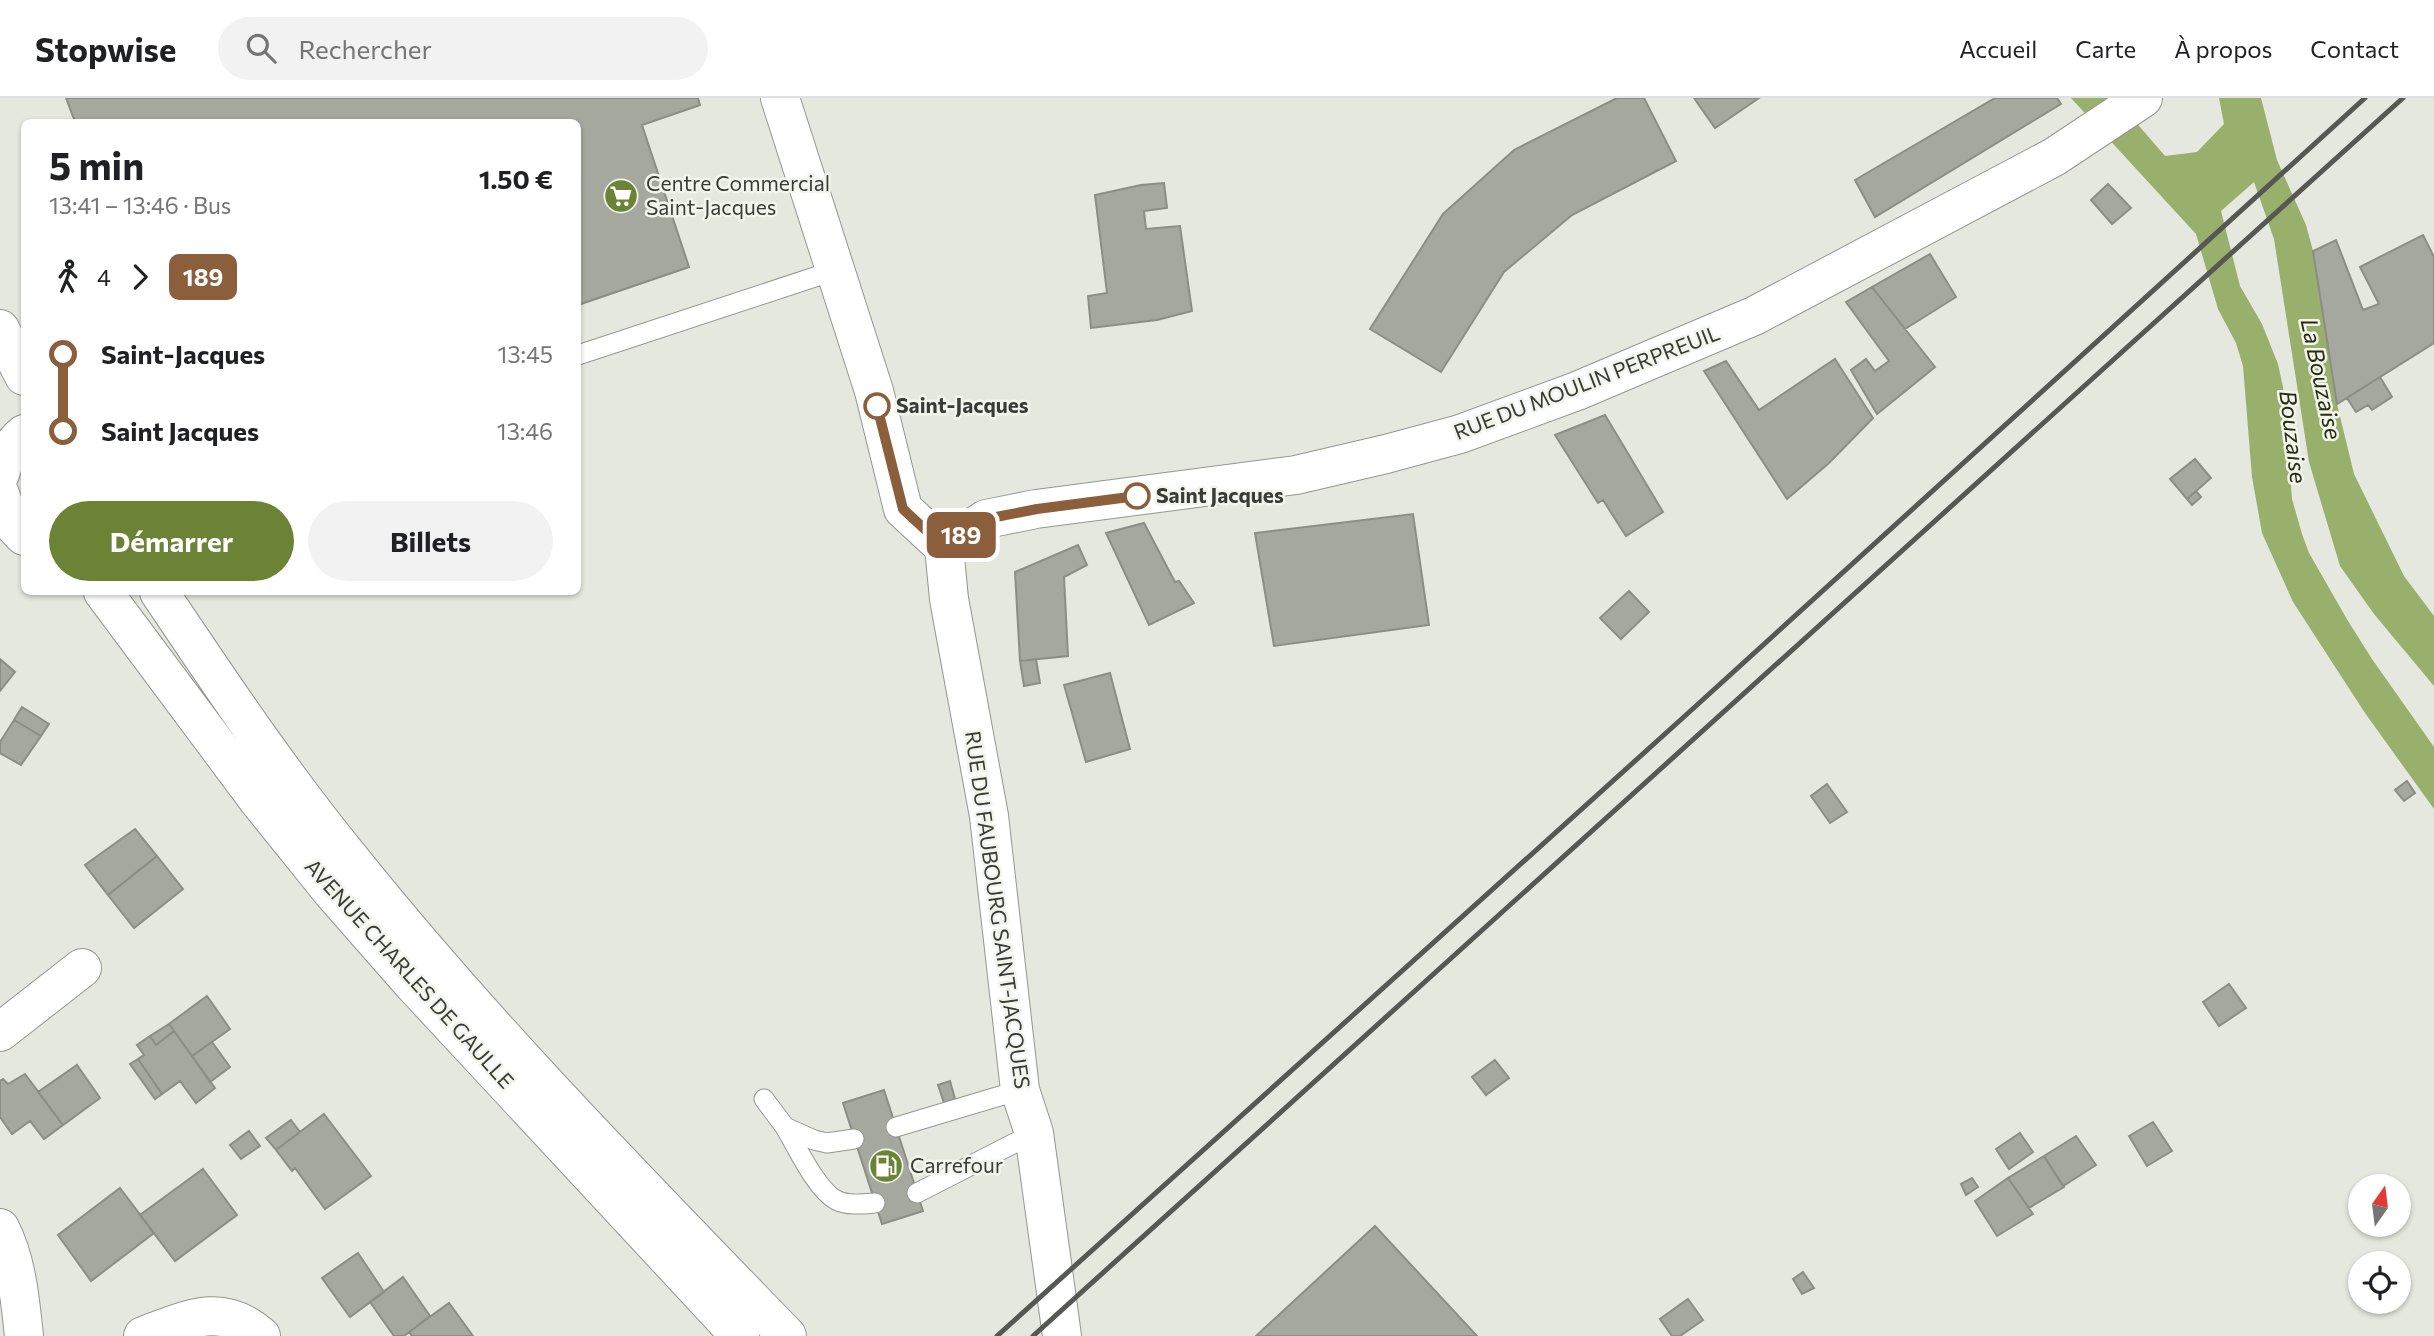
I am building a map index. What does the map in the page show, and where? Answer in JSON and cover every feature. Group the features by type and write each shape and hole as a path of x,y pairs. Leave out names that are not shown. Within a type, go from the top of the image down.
{"street":[{"path":"780,98 874,391 903,509 944,547"},
{"name":"RUE DU MOULIN PERPREUIL","path":"944,547 986,519 1037,509 1296,475 1460,434 1577,391 1754,316 2054,158 2136,103"},
{"path":"0,329 21,370"},
{"name":"RUE DU FAUBOURG SAINT-JACQUES","path":"944,547 949,599 989,816 1020,1090 1034,1133 1062,1336"},
{"name":"AVENUE CHARLES DE GAULLE","path":"105,595 258,800 333,893 412,983 740,1336"},
{"name":"AVENUE CHARLES DE GAULLE","path":"161,595 216,677 357,867 519,1056 788,1336"},
{"path":"0,1032 82,968"},
{"path":"0,1227 9,1244 24,1336"},
{"path":"143,1336 202,1315 224,1316 248,1325 261,1336"}],"lane":[{"path":"581,354 836,270"},
{"path":"896,1127 1020,1090"},
{"path":"764,1099 785,1127 819,1183 836,1200 855,1205 875,1203"},
{"path":"785,1127 827,1143 854,1139"},
{"path":"917,1193 1034,1133"}],"water":[{"name":"La Bouzaise","path":"2071,98 2115,98 2165,156 2197,152 2224,124 2219,98 2261,98 2277,160 2306,225 2313,251 2337,404 2354,474 2404,576 2434,616 2434,686 2374,614 2340,566 2309,462 2274,239 2254,182 2221,211 2240,286 2262,324 2278,364 2283,387 2292,499 2302,534 2309,553 2348,621 2434,747 2434,809 2365,713 2293,602 2262,533 2252,477 2243,366 2236,343 2218,309 2196,234"}],"building":[{"name":"Centre Commercial Saint-Jacques","path":"66,98 698,98 700,105 642,125 689,267 581,304 581,119 74,119"},
{"path":"1617,98 1644,98 1676,161 1572,215 1504,272 1441,372 1370,329 1443,214 1514,150"},
{"path":"1694,98 1759,98 1715,128"},
{"path":"1995,98 2057,98 2061,104 1875,217 1855,180"},
{"path":"1164,183 1167,208 1144,211 1146,229 1180,226 1192,311 1157,320 1091,328 1088,296 1107,293 1095,195"},
{"path":"2108,184 2131,208 2112,224 2091,200"},
{"path":"2423,235 2434,257 2434,343 2337,404 2313,251 2336,240 2363,310 2379,304 2360,267"},
{"path":"1930,254 1956,297 1905,329 1872,287"},
{"path":"1872,287 1935,367 1877,414 1851,370 1866,359 1875,371 1889,361 1846,302"},
{"path":"1835,359 1873,418 1829,463 1787,499 1704,371 1726,361 1759,410"},
{"path":"2380,377 2392,397 2372,410 2368,405 2356,412 2347,398"},
{"path":"1605,415 1663,512 1626,536 1603,500 1598,503 1555,435"},
{"path":"2195,459 2211,478 2187,499 2170,479"},
{"path":"2196,491 2201,497 2192,505 2187,499"},
{"path":"1413,514 1429,625 1274,646 1255,533"},
{"path":"1144,523 1175,582 1179,581 1194,603 1149,625 1106,533"},
{"path":"1078,545 1087,565 1064,577 1068,656 1020,661 1015,572"},
{"path":"1629,591 1649,612 1621,639 1600,618"},
{"path":"0,659 15,672 0,691"},
{"path":"1036,659 1040,683 1024,686 1020,661"},
{"path":"1110,673 1130,749 1086,762 1064,685"},
{"path":"22,707 49,724 41,736 14,720"},
{"path":"14,720 41,736 21,765 0,753 0,742"},
{"path":"2407,781 2415,793 2404,801 2395,790"},
{"path":"1827,784 1847,812 1830,823 1811,796"},
{"path":"135,829 157,856 108,895 85,865"},
{"path":"157,856 183,889 134,928 108,895"},
{"path":"2229,984 2246,1008 2219,1026 2203,1002"},
{"path":"207,996 230,1029 192,1056 169,1024"},
{"path":"169,1024 174,1031 156,1045 150,1036"},
{"path":"174,1031 215,1088 196,1103 180,1081 162,1094 138,1059 144,1055 137,1045 150,1036 156,1045"},
{"path":"212,1042 230,1067 210,1082 192,1056"},
{"path":"138,1059 162,1094 155,1099 130,1064"},
{"path":"1495,1060 1509,1078 1486,1095 1472,1077"},
{"path":"77,1065 100,1098 63,1125 38,1092"},
{"path":"25,1074 63,1125 44,1139 30,1121 12,1134 0,1117 0,1081 3,1079 8,1084"},
{"path":"950,1081 955,1099 944,1103 938,1085"},
{"name":"Carrefour","path":"884,1090 923,1211 882,1224 843,1103"},
{"path":"324,1114 371,1176 325,1209 295,1168 292,1171 276,1150"},
{"path":"291,1120 300,1132 276,1150 266,1138"},
{"path":"2153,1122 2172,1151 2147,1166 2129,1136"},
{"path":"249,1131 260,1146 241,1159 230,1145"},
{"path":"2020,1133 2033,1152 2009,1169 1996,1149"},
{"path":"2076,1136 2096,1165 2063,1186 2044,1156"},
{"path":"2044,1156 2064,1187 2029,1208 2008,1178"},
{"path":"203,1169 237,1215 175,1261 140,1215"},
{"path":"1972,1178 1978,1187 1966,1195 1961,1184"},
{"path":"2008,1178 2033,1214 1997,1236 1975,1201"},
{"path":"120,1188 154,1233 91,1281 58,1235"},
{"path":"1375,1226 1477,1336 1256,1336"},
{"path":"358,1253 384,1292 350,1317 322,1278"},
{"path":"1803,1272 1814,1288 1802,1294 1793,1279"},
{"path":"403,1277 430,1316 404,1336 394,1336 370,1302"},
{"path":"1688,1299 1703,1320 1680,1336 1672,1336 1660,1319"},
{"path":"449,1303 473,1336 412,1336 409,1332"}],"railway":[{"path":"997,1336 2365,98"},
{"path":"1033,1336 2403,98"}],"bus line":[{"name":"189","path":"877,406 903,509 944,547 986,519 1037,509 1137,496"}],"place":[{"name":"Centre Commercial Saint-Jacques","path":"621,196"},
{"name":"Saint-Jacques","path":"877,406"},
{"name":"Saint Jacques","path":"1137,496"},
{"name":"Carrefour","path":"886,1166"}],"water label":[{"name":"Bouzaise","path":"2293,437"}]}
